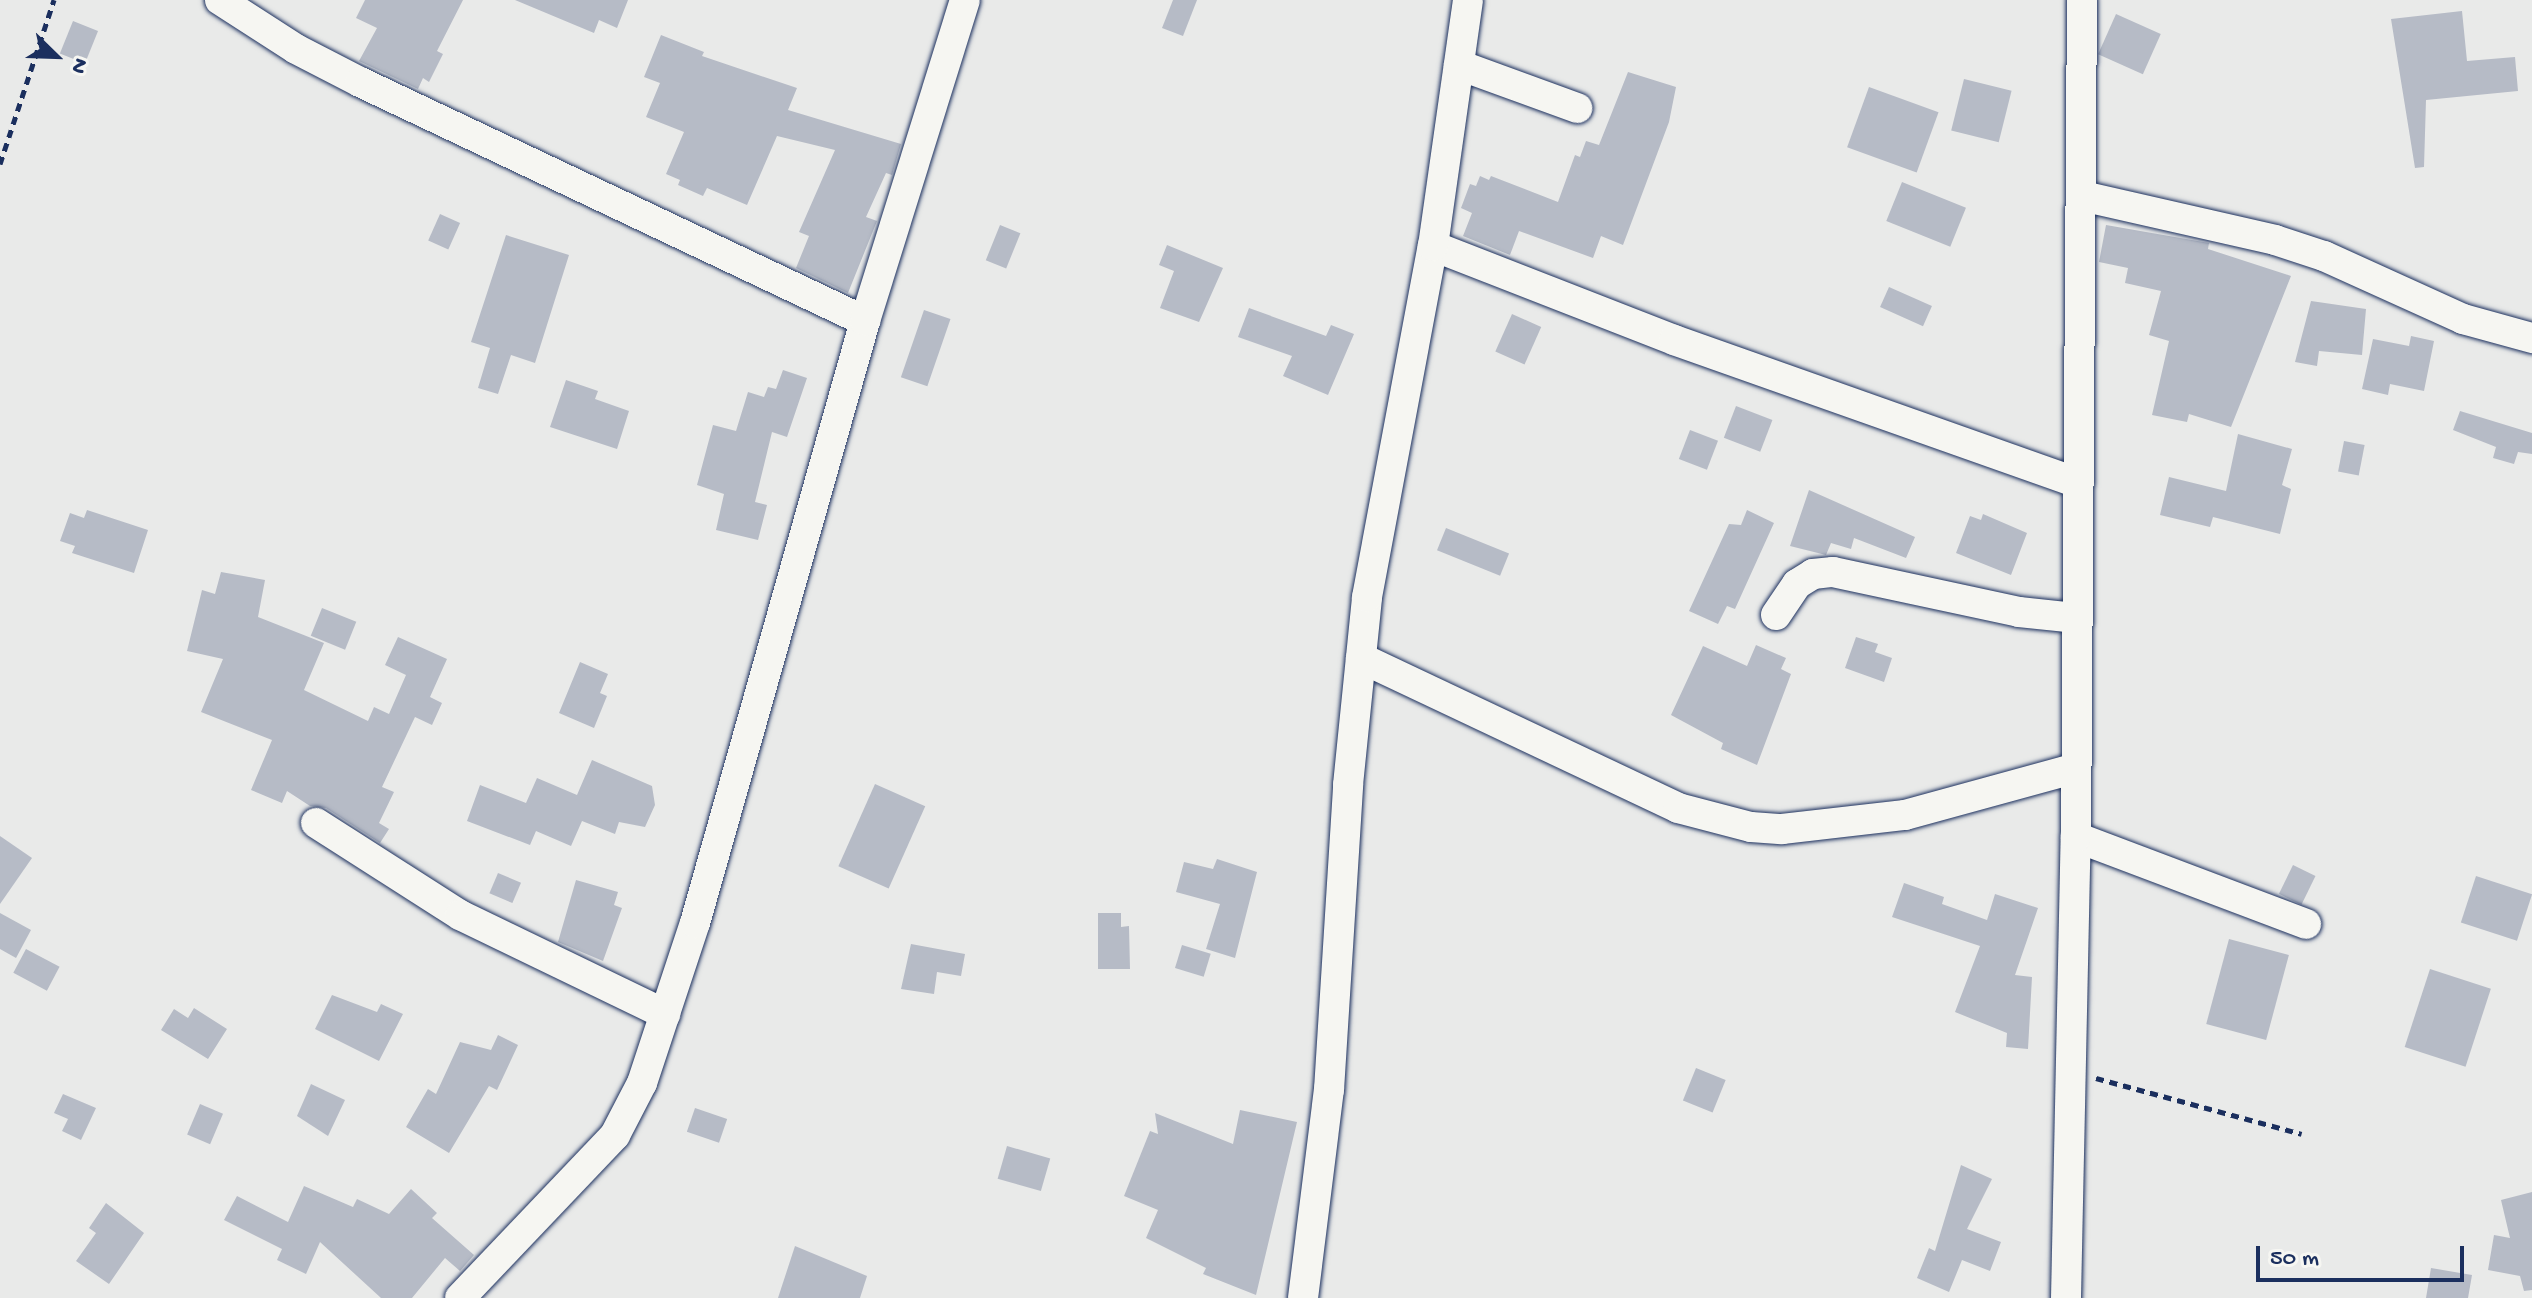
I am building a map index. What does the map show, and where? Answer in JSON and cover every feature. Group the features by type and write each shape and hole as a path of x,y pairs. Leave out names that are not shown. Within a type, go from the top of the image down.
{"street":[{"path":"220,0 296,49 360,82 865,321"},
{"path":"460,1298 615,1135 642,1083 665,1014 865,321 965,0"},
{"path":"1303,1298 1329,1090 1367,597 1433,246 1468,0"},
{"path":"2066,1298 2076,837 2073,769 2082,0"},
{"path":"1459,65 1577,108"},
{"path":"2082,196 2275,240 2324,256 2463,319 2532,338"},
{"path":"1433,246 1687,345 2078,483"},
{"path":"1776,615 1797,584 1813,574 1833,572 2019,612 2075,618"},
{"path":"1361,658 1678,808 1751,827 1782,829 1905,815 2073,769"},
{"path":"316,823 460,915 665,1014"},
{"path":"2076,837 2306,924"}],"path":[{"path":"0,164 54,0"},
{"path":"2071,1072 2302,1134"}],"building":[{"path":"365,0 463,0 437,51 443,54 429,82 423,78 418,89 359,61 377,28 356,18"},
{"path":"515,0 628,0 617,28 599,20 594,33"},
{"path":"1173,0 1197,0 1183,36 1162,28"},
{"path":"2462,11 2467,61 2515,57 2518,91 2426,100 2424,167 2415,168 2391,19"},
{"path":"2116,14 2161,34 2143,74 2098,54"},
{"path":"73,21 98,31 85,64 60,53"},
{"path":"661,35 704,52 702,56 797,88 788,110 901,144 892,175 886,173 866,217 877,221 848,293 796,268 809,236 799,232 835,150 777,136 747,205 707,188 703,196 678,185 680,180 666,174 684,132 646,117 660,83 644,77"},
{"path":"1628,72 1676,87 1669,122 1623,245 1601,236 1593,258 1519,231 1510,255 1463,236 1472,213 1461,208 1470,184 1476,186 1480,176 1489,180 1491,176 1558,202 1575,155 1580,157 1586,141 1599,145"},
{"path":"1964,79 2012,91 1999,142 1951,130"},
{"path":"1869,87 1939,112 1917,172 1847,147"},
{"path":"1902,182 1966,208 1950,247 1886,221"},
{"path":"440,214 460,223 448,249 428,240"},
{"path":"1000,225 1020,233 1006,268 986,260"},
{"path":"2106,225 2209,243 2208,249 2291,276 2231,427 2189,414 2187,422 2152,415 2169,341 2149,335 2161,291 2125,283 2128,268 2099,262"},
{"path":"506,235 569,255 535,363 511,355 498,394 478,388 490,348 471,342"},
{"path":"1167,245 1223,268 1199,322 1160,308 1174,271 1159,265"},
{"path":"1889,287 1932,306 1923,326 1880,307"},
{"path":"2311,301 2366,309 2362,355 2319,351 2317,366 2295,362"},
{"path":"1249,308 1326,336 1331,325 1354,334 1328,395 1283,376 1292,356 1238,337"},
{"path":"924,310 950,319 927,386 901,377"},
{"path":"1512,314 1541,327 1525,364 1495,351"},
{"path":"2411,336 2434,341 2424,391 2390,384 2388,395 2362,389 2373,339 2409,346"},
{"path":"783,370 807,378 787,437 772,432 755,502 767,505 758,540 716,530 724,494 697,485 713,425 736,431 748,392 764,397 768,387 776,389"},
{"path":"566,380 598,391 595,399 629,411 617,449 550,427"},
{"path":"1736,406 1772,420 1760,452 1724,438"},
{"path":"2460,411 2532,433 2532,454 2518,452 2514,464 2493,458 2496,447 2453,430"},
{"path":"1690,430 1718,441 1707,470 1679,459"},
{"path":"2238,434 2292,449 2282,485 2291,489 2280,534 2213,517 2210,527 2160,515 2169,477 2226,491"},
{"path":"2344,441 2365,445 2359,475 2338,471"},
{"path":"1809,490 1915,537 1906,558 1854,538 1851,549 1831,543 1826,555 1790,546"},
{"path":"87,510 148,530 134,573 72,553 75,546 60,541 70,513 84,518"},
{"path":"1747,510 1774,523 1735,609 1727,606 1718,624 1689,611 1729,524 1741,525"},
{"path":"1983,514 2027,533 2011,575 1956,553 1970,516 1981,520"},
{"path":"1446,528 1509,553 1500,576 1437,550"},
{"path":"221,572 265,580 258,617 324,643 304,690 368,721 374,707 389,714 406,675 385,665 398,637 447,659 430,697 442,703 432,725 415,717 382,787 394,792 379,823 389,829 380,843 326,808 310,806 287,791 282,803 251,790 272,740 201,712 223,659 187,651 202,590 215,594"},
{"path":"322,608 356,622 345,650 311,636"},
{"path":"1856,637 1878,644 1875,652 1892,658 1884,682 1845,668"},
{"path":"1756,645 1786,658 1781,669 1791,674 1757,765 1721,749 1723,743 1671,715 1703,646 1747,666"},
{"path":"580,662 608,674 600,693 607,696 594,728 559,713"},
{"path":"592,760 652,786 655,805 645,827 619,822 615,834 582,821 571,846 536,831 530,845 467,821 480,785 526,803 537,778 577,795"},
{"path":"875,784 925,806 889,889 838,866"},
{"path":"0,836 32,858 0,904"},
{"path":"1217,859 1257,872 1235,958 1206,949 1220,904 1176,892 1184,862 1213,869"},
{"path":"2293,865 2315,876 2301,905 2279,894"},
{"path":"498,873 521,883 512,903 489,893"},
{"path":"2476,876 2532,894 2517,941 2461,923"},
{"path":"576,880 618,892 614,905 622,908 603,961 558,942"},
{"path":"1904,883 1944,897 1942,904 1987,920 1995,894 2038,908 2015,975 2032,977 2028,1049 2006,1047 2007,1033 1955,1012 1980,946 1892,917"},
{"path":"0,913 31,930 16,958 0,949"},
{"path":"1098,913 1121,913 1121,927 1129,926 1130,969 1098,969"},
{"path":"2229,939 2289,955 2266,1040 2206,1024"},
{"path":"911,944 965,954 961,976 937,972 934,994 901,989"},
{"path":"1182,945 1211,954 1204,977 1175,968"},
{"path":"26,949 60,967 47,991 13,973"},
{"path":"2430,969 2491,989 2466,1067 2405,1047"},
{"path":"332,995 377,1012 381,1004 403,1014 379,1061 315,1029"},
{"path":"194,1008 227,1029 208,1059 161,1030 174,1009 188,1018"},
{"path":"498,1035 518,1045 497,1090 489,1086 449,1153 406,1127 428,1089 436,1094 460,1042 491,1050"},
{"path":"1696,1068 1726,1080 1713,1112 1683,1100"},
{"path":"311,1084 345,1100 328,1136 297,1116"},
{"path":"63,1094 96,1108 81,1140 62,1131 68,1119 54,1113"},
{"path":"200,1104 223,1114 210,1144 187,1134"},
{"path":"695,1108 727,1119 719,1143 687,1132"},
{"path":"1240,1110 1297,1122 1256,1295 1203,1274 1206,1268 1146,1238 1158,1210 1124,1196 1150,1131 1158,1134 1155,1113 1233,1144"},
{"path":"1007,1146 1050,1158 1041,1191 998,1179"},
{"path":"1961,1165 1992,1179 1967,1229 2001,1242 1990,1271 1962,1260 1949,1292 1917,1278 1929,1248 1935,1251"},
{"path":"304,1186 353,1207 357,1199 389,1214 411,1189 437,1213 432,1218 474,1255 460,1271 445,1258 412,1298 381,1298 320,1242 306,1274 277,1260 282,1249 224,1220 237,1196 288,1222"},
{"path":"2532,1192 2532,1290 2524,1291 2520,1276 2488,1270 2494,1235 2510,1238 2501,1200"},
{"path":"106,1203 144,1233 109,1284 76,1261 96,1233 89,1228"},
{"path":"795,1246 867,1276 860,1298 778,1298"},
{"path":"2431,1268 2472,1275 2468,1298 2426,1298"}]}
